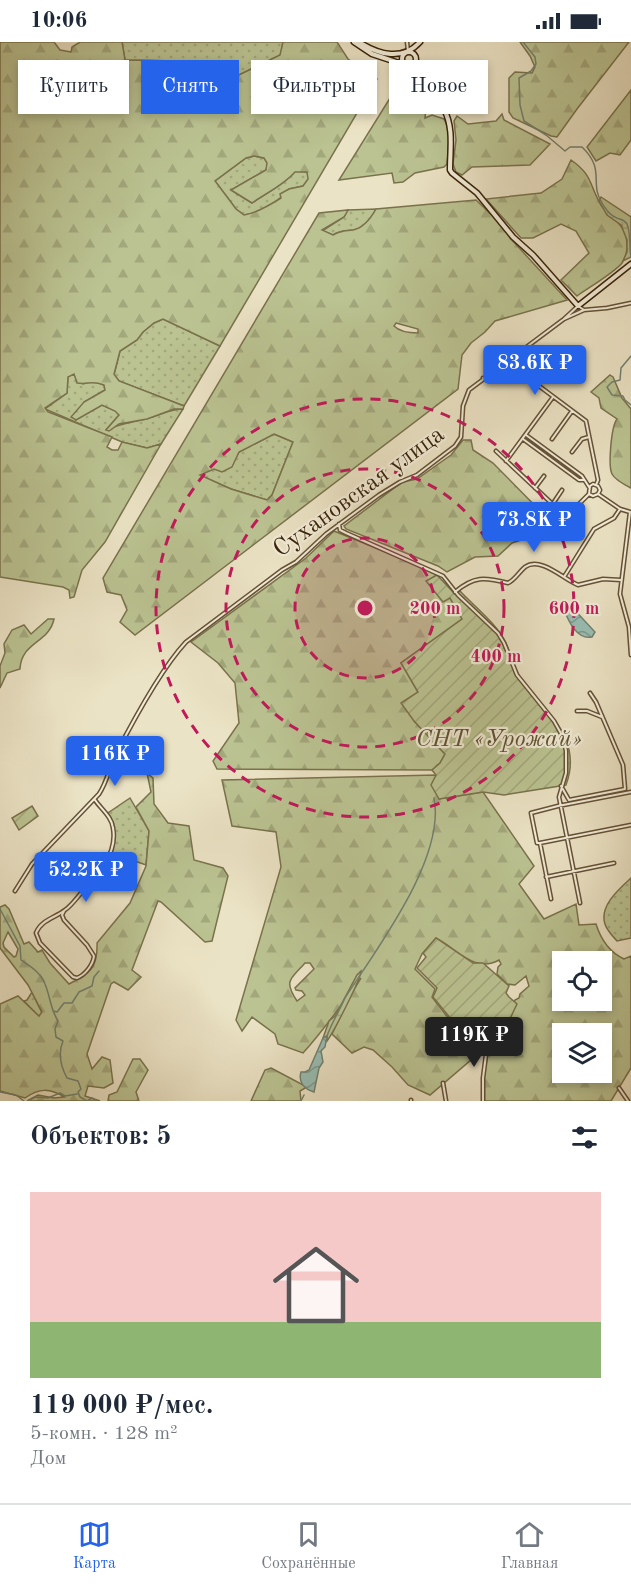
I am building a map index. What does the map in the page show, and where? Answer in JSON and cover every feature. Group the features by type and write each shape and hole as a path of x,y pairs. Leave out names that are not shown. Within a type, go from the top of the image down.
{"street":[{"path":"354,42 372,54 390,60"},
{"path":"359,42 382,54 409,52 416,60"},
{"path":"407,42 409,52"},
{"path":"403,60 402,58 420,42"},
{"path":"416,60 420,42"},
{"path":"446,114 452,135 450,170 452,173 470,186 513,237 584,310"},
{"name":"Сухановская улица","path":"15,891 32,864 95,799 106,782 113,762 149,696 186,642 296,562 322,537 395,485 417,475 455,446 461,435 466,394 483,378 564,319 631,264"},
{"path":"564,319 584,310 631,303"},
{"path":"510,358 510,369"},
{"path":"499,367 510,369 527,378 586,421 598,480 598,494"},
{"path":"492,372 496,378"},
{"path":"483,378 527,378"},
{"path":"506,461 553,397"},
{"path":"552,439 572,411"},
{"path":"496,451 552,505 564,513 574,508 589,494 589,487 582,476 526,435"},
{"path":"572,452 580,441 589,437"},
{"path":"523,439 579,480 584,480"},
{"path":"535,489 543,476"},
{"path":"589,487 593,484 597,485"},
{"path":"552,505 562,490"},
{"path":"589,494 593,496 598,494"},
{"path":"598,494 620,509 630,512 620,597 629,627 631,655"},
{"path":"563,578 594,529 614,518 620,509"},
{"path":"339,525 340,530 345,534 444,577 455,592 498,633 517,675 550,715 565,744 567,765 559,797 580,903"},
{"path":"455,592 476,579 508,583 527,565 533,564 546,567 578,585 603,579 621,580"},
{"path":"590,693 624,765 626,789"},
{"path":"577,711 587,711 602,717"},
{"path":"561,786 569,800 631,790"},
{"path":"551,899 540,843 537,843 531,813 631,790"},
{"path":"64,912 62,915 64,920 94,956 83,975 77,978 73,977 36,936 42,924 64,912 103,868 111,849 113,824 95,799"},
{"path":"540,843 631,825"},
{"path":"546,877 614,863"},
{"path":"483,1101 483,1078 488,1039"},
{"path":"443,1083 446,1101"},
{"path":"619,1088 628,1101"}],"green space":[{"path":"0,42 54,42 60,50 71,52 72,47 80,42 122,42 125,60 18,60 18,114 129,114 129,60 141,60 141,114 239,114 239,75 251,69 251,114 356,114 220,346 163,319 154,323 137,340 120,351 114,374 119,381 184,406 183,409 174,409 147,419 119,424 109,431 106,430 119,415 102,405 76,420 71,417 84,402 105,390 104,385 100,384 77,383 74,374 68,377 67,393 45,408 48,412 112,437 107,447 112,450 118,450 122,442 147,448 161,444 105,542 82,570 74,597 70,598 69,590 63,587 0,577","holes":["254,156 264,158 267,163 266,170 231,190 252,203 295,172 307,172 308,179 303,186 280,194 281,198 268,206 244,215 236,209 215,181 246,158"]},
{"path":"122,42 283,42 281,55 270,60 251,60 251,69 239,75 239,60 125,60"},
{"path":"283,42 337,42 348,59 270,60 280,55"},
{"path":"520,42 629,42 557,137 513,118 509,112 509,78 515,72 532,73 535,67"},
{"path":"631,90 631,140 620,155 610,153 596,161 587,147"},
{"path":"389,100 389,114 425,114 425,118 432,115 444,119 449,135 449,147 447,164 444,167 415,173 403,182 394,183 392,173 339,180"},
{"path":"502,114 504,120 550,144 530,165 472,167 462,175 456,172 453,164 456,140 454,121 457,116 468,124 496,121"},
{"path":"254,156 264,158 268,163 266,170 231,190 252,203 280,185 295,171 307,172 309,179 303,186 289,189 269,206 244,215 236,209 215,181 246,158"},
{"path":"571,160 578,165 590,181 601,205 623,229 627,244 622,263 577,296 561,280 589,253 576,231 561,224 533,238 521,238 486,199 541,193 562,179"},
{"path":"601,197 631,217 631,257 623,261 627,252 627,240 621,225 607,215 599,201"},
{"path":"476,200 500,223 511,239 567,300 495,321 471,343 462,355 458,389 135,635 120,622 127,610 121,595 107,592 103,578 319,213 348,210 344,217 322,230 333,235 361,227 376,209","holes":["396,323 418,329 418,333 399,330 394,326","274,434 293,442 272,495 267,500 231,489 200,475 214,469 222,472 232,467 239,452"]},
{"path":"376,209 367,222 357,229 341,231 333,235 322,231 344,217 348,210"},
{"path":"163,319 220,346 184,406 119,381 114,375 120,351 137,340 154,323"},
{"path":"74,374 83,384 94,381 104,385 105,390 84,402 76,420 102,405 116,411 119,415 106,430 183,409 161,444 147,448 122,442 45,409 67,393 68,376"},
{"path":"610,375 622,398 631,409 631,488 615,478 611,470 612,438 617,419 601,408 599,398 591,392"},
{"path":"274,434 293,442 272,495 267,500 231,489 199,475 235,459 239,452"},
{"path":"463,440 471,440 473,450 493,463 551,522 548,527 512,543 498,556 475,557 447,572 438,566 346,529 344,526 402,482 417,479 451,455"},
{"path":"334,531 437,575 427,581 450,598 462,619 401,663 418,692 414,721 445,754 432,770 217,769 213,761 239,723 235,683 218,663 191,642 306,558"},
{"name":"СНТ «Урожай»","path":"437,575 455,594 460,591 497,629 506,643 520,677 558,726 570,753 570,768 566,785 504,795 483,792 439,799 431,785 436,775 432,770 445,754 414,721 401,703 418,692 401,663 462,619 450,598 443,602 426,581"},
{"path":"48,619 54,619 47,633 25,653 20,669 7,673 0,688 0,666 5,653 4,644 12,630 24,625 31,634"},
{"path":"147,773 153,778 154,804 168,823 189,826 194,860 223,868 228,876 212,941 205,942 158,901 132,970 141,977 128,990 114,982 111,984 87,1054 92,1069 102,1057 110,1060 113,1083 104,1088 88,1086 85,1096 100,1101 27,1101 38,1095 64,1097 54,1092 40,1091 25,1098 0,1091 0,1004 18,996 39,1016 42,1012 28,985 0,948 0,907 5,905 9,909 24,944 29,942 38,952 42,950 50,963 69,984 87,973 96,958 97,943 130,903 146,866 149,831 136,807 151,792","holes":["8,932 18,949 14,957 4,947 3,943"]},
{"path":"436,775 439,799 483,792 534,866 519,884 544,919 576,904 579,925 596,924 600,935 610,949 624,959 631,956 631,1068 611,1101 484,1101 484,1074 491,1039 507,1022 515,1000 529,986 526,976 515,985 507,984 497,974 501,964 499,960 482,964 474,962 436,938 422,954 415,969 435,989 432,997 449,1019 447,1024 465,1051 473,1050 472,1059 430,1095 408,1085 373,1050 364,1047 352,1053 332,1034 361,978 303,1053 278,1044 275,1034 252,1017 242,1031 236,1020 281,867 276,832 232,826 222,780","holes":["305,963 310,963 314,969 295,988 305,995 297,1001 290,988 290,980"]},
{"path":"130,798 149,831 146,865 112,853 115,832 108,813"},
{"path":"32,806 38,816 19,830 12,818"},
{"path":"631,878 631,938 617,941 606,927 605,911 611,898"},
{"path":"436,938 473,963 483,963 509,986 506,993 517,1004 508,1023 502,1029 495,1026 474,1049 469,1047 465,1049 447,1024 451,1019 433,997 437,988 417,968 426,957 423,953"},
{"path":"361,971 352,995 327,1041 327,1036 323,1038 329,1021 335,1016"},
{"path":"32,992 42,1013 39,1017 24,1001"},
{"path":"133,1059 140,1059 148,1070 136,1092 139,1101 108,1101 109,1095 117,1092"},
{"path":"271,1068 307,1087 300,1091 301,1101 251,1101 265,1070"}],"water":[{"path":"570,605 595,632 592,637 582,636 571,625 564,610"},
{"path":"327,1036 325,1047 321,1051 323,1062 319,1068 314,1092 303,1085 300,1079 301,1072 309,1070 323,1038"}],"waterway":[{"path":"523,42 535,57 536,64 531,71 519,78 520,105 524,121 565,151 570,147 582,147 589,155 595,170 598,196 611,215 627,224 631,257"},
{"path":"631,356 621,368 620,380 612,382 607,387 612,395 623,396 631,405"},
{"path":"327,1036 345,998 390,929 420,874 430,848 435,822 434,798"},
{"path":"0,909 20,946 21,960 38,973 45,984 58,1021 55,1029 56,1037 63,1041 61,1060 67,1078 78,1081 81,1089 78,1092 80,1097 87,1101 92,1098 97,1101"},
{"path":"53,1011 57,1012 64,1003 72,1003 79,992 92,986 94,977 99,971"},
{"path":"0,1092 16,1095 24,1101"},
{"path":"28,1101 35,1097 48,1098 60,1093 65,1096 77,1094"},
{"path":"301,1101 304,1095"}]}
